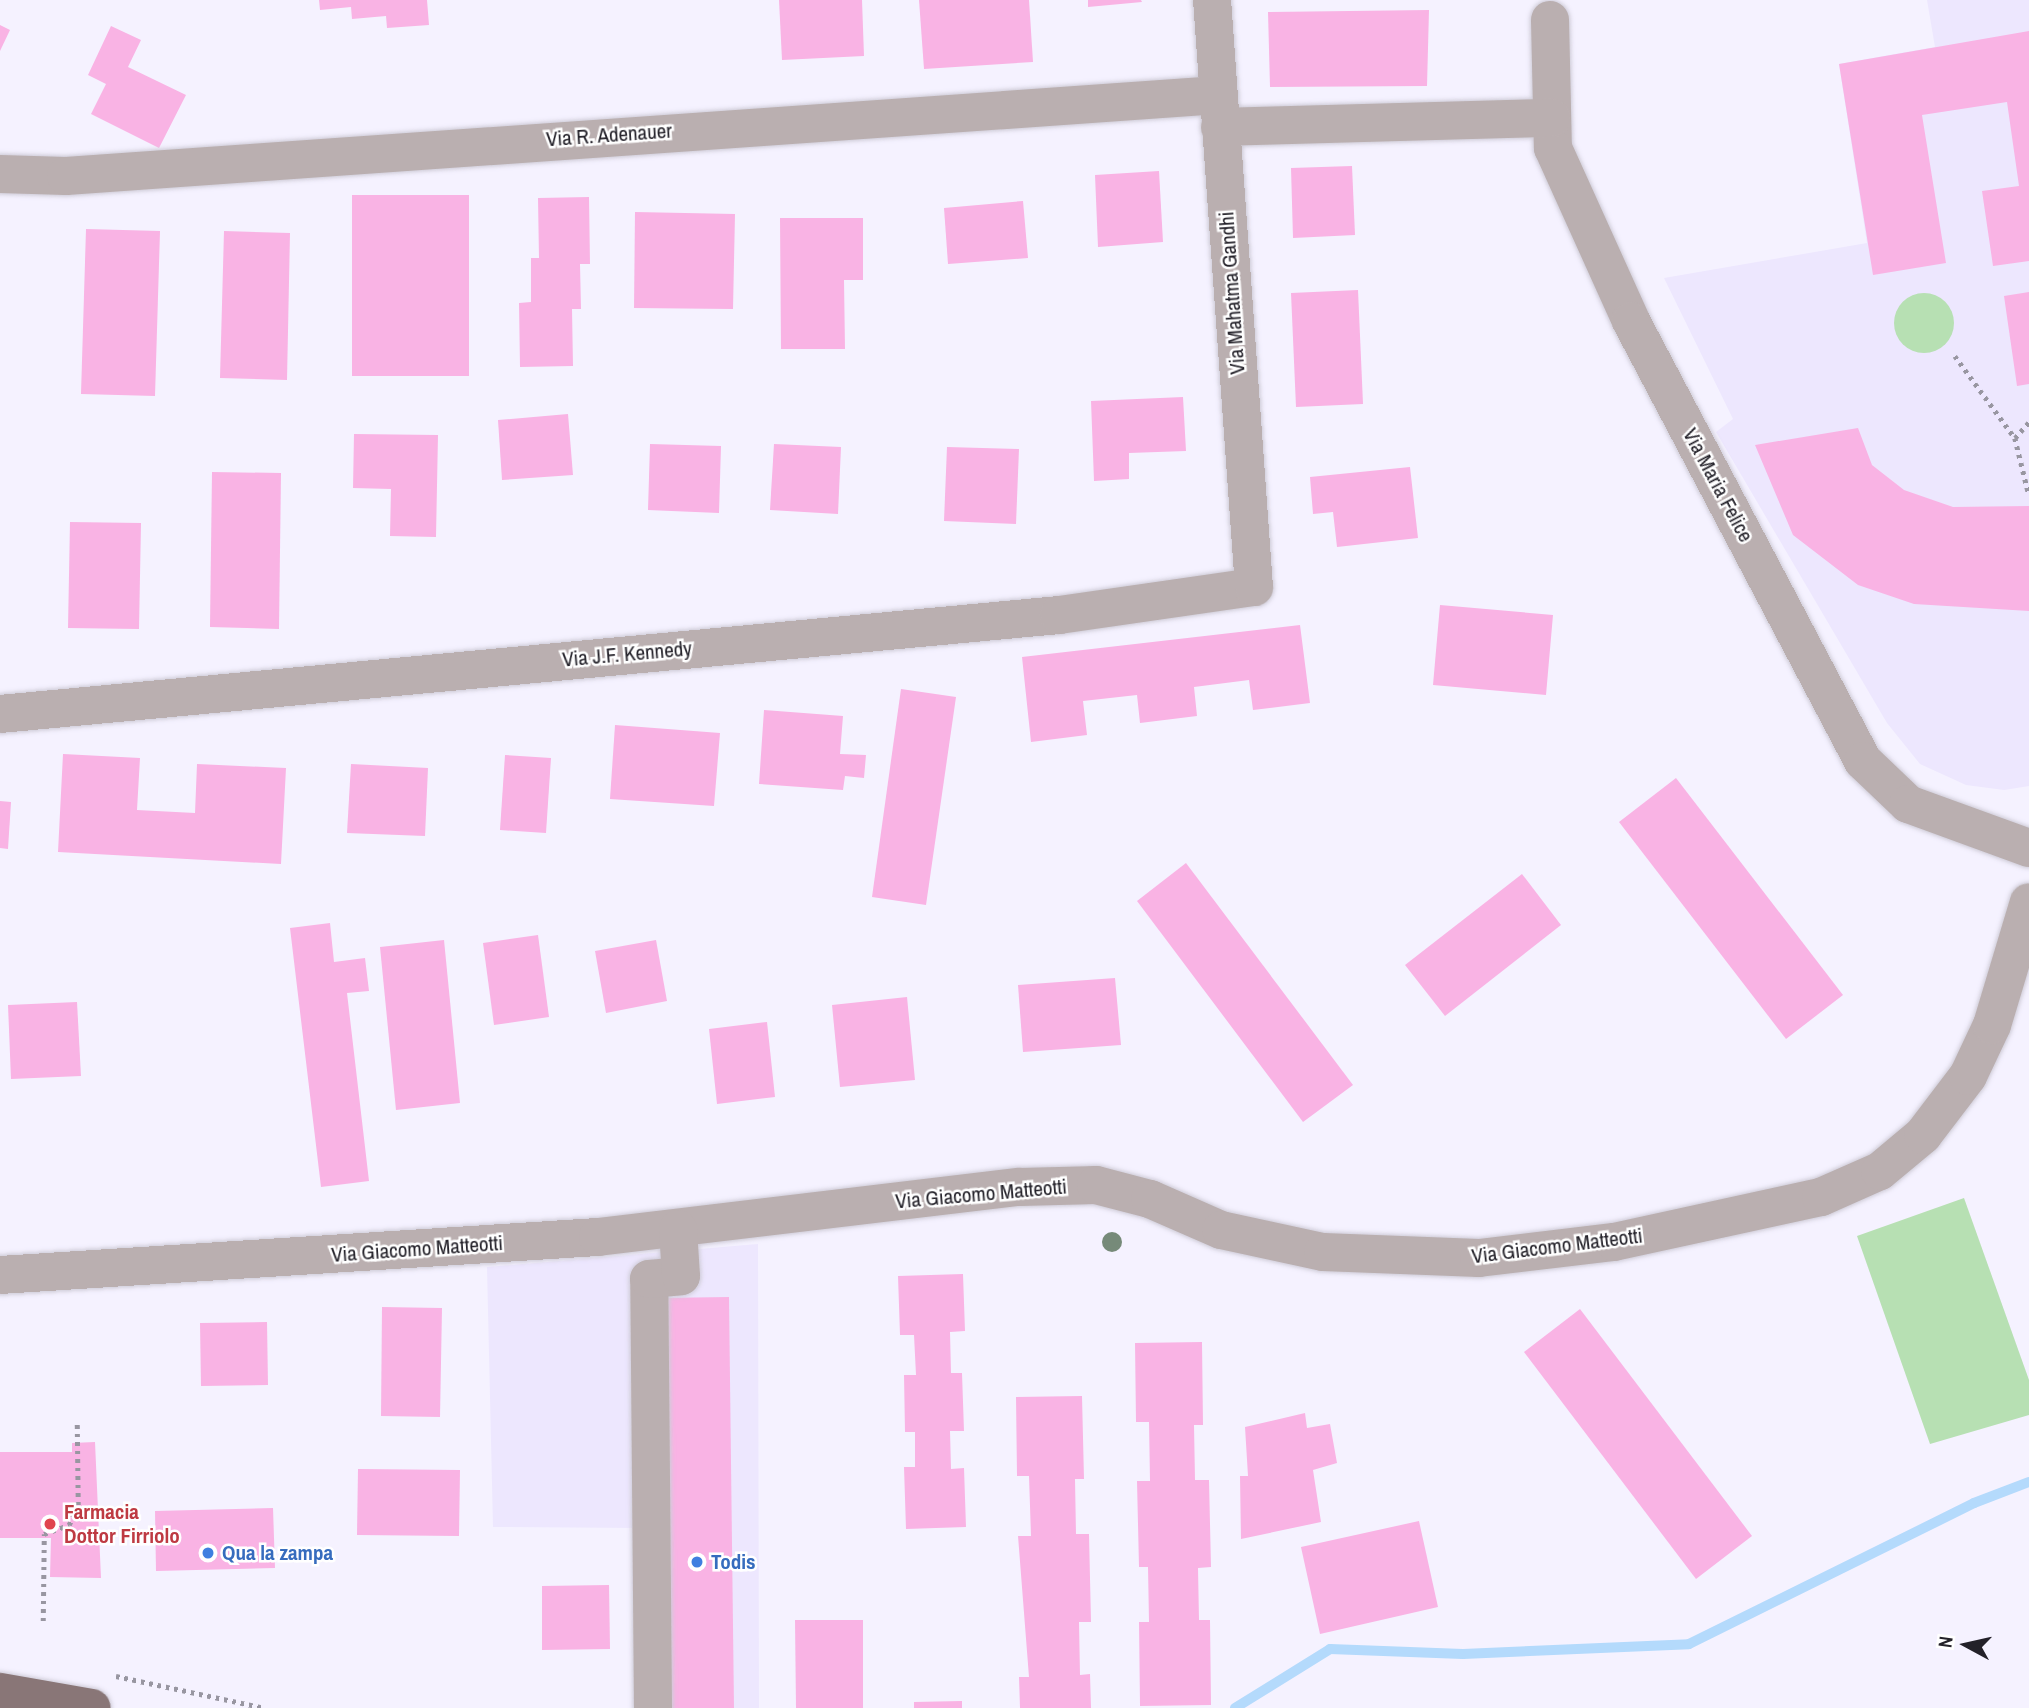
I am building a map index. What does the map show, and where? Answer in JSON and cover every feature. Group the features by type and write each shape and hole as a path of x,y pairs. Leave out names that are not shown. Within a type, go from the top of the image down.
{"main road":[{"path":"0,1692 96,1691"}],"street":[{"name":"Via Mahatma Gandhi","path":"1212,0 1254,587"},
{"name":"Via Maria Felice","path":"1550,20 1553,148 1632,321 1863,761 1908,804 2029,848"},
{"name":"Via R. Adenauer","path":"0,174 66,176 1219,111 1552,118"},
{"name":"Via J.F. Kennedy","path":"0,714 1059,615 1254,587"},
{"name":"Via Giacomo Matteotti","path":"0,1275 678,1228 1020,1186 1096,1185 1150,1199 1221,1230 1323,1252 1479,1258 1614,1242 1760,1213 1821,1197 1880,1171 1923,1135 1968,1076 1992,1025 2029,902"},
{"path":"653,1708 649,1279 681,1276 678,1228"}],"path":[{"path":"1955,356 2015,438 2029,495"},
{"path":"2015,438 2029,422"},
{"path":"43,1621 44,1534 69,1525 78,1505 77,1424"},
{"path":"96,1691 265,1708"}],"shaded area":[{"path":"1927,0 2029,0 2029,786 2004,790 1966,785 1920,764 1887,723 1716,432 1733,419 1664,278 1867,243 1839,64 1935,47"},
{"path":"758,1244 759,1708 640,1708 638,1528 493,1527 487,1267"}],"green space":[{"path":"1924,293 1941,298 1949,306 1954,323 1949,340 1941,348 1924,353 1907,348 1899,340 1894,323 1899,306 1907,298"},
{"path":"1964,1198 2029,1380 2029,1415 1930,1444 1857,1236"}],"building":[{"path":"319,0 427,0 429,25 387,28 386,16 352,19 351,7 320,10"},
{"path":"779,0 862,0 864,56 782,60"},
{"path":"919,0 1029,0 1033,62 924,69"},
{"path":"1088,0 1141,0 1142,2 1088,7"},
{"path":"1429,10 1427,86 1270,87 1268,12"},
{"path":"0,25 10,30 0,51"},
{"path":"111,26 141,40 128,67 186,95 159,148 91,114 106,84 88,75"},
{"path":"2029,31 2029,261 1993,266 1982,191 2019,186 2007,102 1922,115 1946,263 1873,275 1839,64"},
{"path":"1352,166 1355,235 1293,238 1291,168"},
{"path":"1159,171 1163,242 1098,247 1095,175"},
{"path":"352,195 469,195 469,376 352,376"},
{"path":"589,197 590,264 580,264 581,309 572,309 573,366 520,367 519,303 531,302 531,258 539,258 538,198"},
{"path":"1023,201 1028,258 948,264 944,208"},
{"path":"635,212 735,214 733,309 634,308"},
{"path":"780,218 863,218 863,280 844,280 845,349 781,349"},
{"path":"86,229 160,231 155,396 81,394"},
{"path":"224,231 290,233 287,380 220,378"},
{"path":"1358,290 1363,404 1296,407 1291,293"},
{"path":"2029,292 2029,384 2017,386 2004,296"},
{"path":"1183,397 1186,451 1129,453 1129,479 1094,481 1091,401"},
{"path":"568,414 573,475 502,480 498,420"},
{"path":"1858,428 1872,465 1904,490 1953,507 2029,506 2029,611 1914,604 1858,585 1793,535 1755,445"},
{"path":"354,434 438,435 436,537 390,536 391,489 353,488"},
{"path":"650,444 721,446 719,513 648,510"},
{"path":"774,444 841,447 838,514 770,510"},
{"path":"947,447 1019,449 1016,524 944,521"},
{"path":"1410,467 1418,538 1337,547 1333,512 1313,514 1310,477"},
{"path":"212,472 281,473 279,629 210,627"},
{"path":"70,522 141,523 139,629 68,628"},
{"path":"1440,605 1553,615 1546,695 1433,685"},
{"path":"1300,625 1310,703 1253,710 1249,680 1194,687 1197,716 1140,723 1137,695 1083,701 1087,735 1031,742 1022,657"},
{"path":"901,689 956,697 926,905 872,897"},
{"path":"764,710 843,716 840,754 866,755 864,778 845,776 843,790 759,784"},
{"path":"615,725 720,733 714,806 610,799"},
{"path":"63,754 140,758 137,810 195,813 197,764 286,768 281,864 58,852"},
{"path":"505,755 551,758 546,833 500,830"},
{"path":"351,764 428,768 425,836 347,833"},
{"path":"1676,778 1843,995 1786,1039 1619,822"},
{"path":"0,801 11,802 8,849 0,848"},
{"path":"1186,863 1353,1085 1303,1122 1137,901"},
{"path":"1522,874 1561,925 1445,1016 1405,965"},
{"path":"330,923 334,962 365,958 369,991 347,993 369,1181 321,1187 290,928"},
{"path":"538,935 549,1017 494,1025 483,943"},
{"path":"444,940 460,1103 396,1110 380,947"},
{"path":"656,940 667,1001 606,1013 595,951"},
{"path":"1115,978 1121,1045 1023,1052 1018,985"},
{"path":"907,997 915,1080 840,1087 832,1005"},
{"path":"77,1002 81,1076 11,1079 8,1005"},
{"path":"767,1022 775,1097 717,1104 709,1029"},
{"path":"963,1274 965,1331 950,1332 951,1373 962,1373 964,1431 950,1431 951,1469 964,1468 966,1527 906,1529 904,1467 915,1467 915,1432 905,1432 904,1375 916,1375 914,1335 900,1335 898,1276"},
{"name":"Todis","path":"729,1297 734,1708 663,1708 659,1298"},
{"path":"382,1307 442,1308 440,1417 381,1416"},
{"path":"1580,1309 1752,1536 1696,1579 1524,1352"},
{"path":"267,1322 268,1385 201,1386 200,1323"},
{"path":"1202,1342 1203,1425 1194,1425 1195,1480 1209,1480 1211,1567 1198,1568 1199,1620 1210,1620 1211,1705 1140,1706 1139,1622 1149,1622 1148,1567 1139,1567 1137,1481 1150,1481 1149,1422 1136,1422 1135,1343"},
{"path":"1082,1396 1084,1479 1075,1479 1076,1534 1089,1534 1091,1622 1079,1622 1080,1675 1090,1674 1091,1708 1020,1708 1019,1677 1029,1677 1018,1536 1031,1536 1029,1476 1017,1476 1016,1397"},
{"path":"1305,1413 1307,1428 1330,1424 1337,1463 1313,1470 1321,1522 1241,1539 1240,1476 1248,1476 1245,1427"},
{"path":"95,1442 101,1578 50,1577 51,1538 0,1538 0,1452 72,1452 72,1443"},
{"path":"358,1469 460,1470 459,1536 357,1535"},
{"path":"273,1508 275,1568 156,1571 155,1511"},
{"path":"1419,1521 1438,1607 1320,1634 1301,1547"},
{"path":"609,1585 610,1649 542,1650 542,1586"},
{"path":"795,1620 863,1620 863,1708 796,1708"},
{"path":"962,1701 962,1708 914,1708 914,1702"}],"waterway":[{"path":"1235,1708 1330,1649 1463,1654 1689,1644 1974,1503 2029,1482"}],"place":[{"name":"Farmacia Dottor Firriolo","path":"50,1524"},
{"name":"Qua la zampa","path":"208,1553"},
{"name":"Todis","path":"697,1562"}]}
